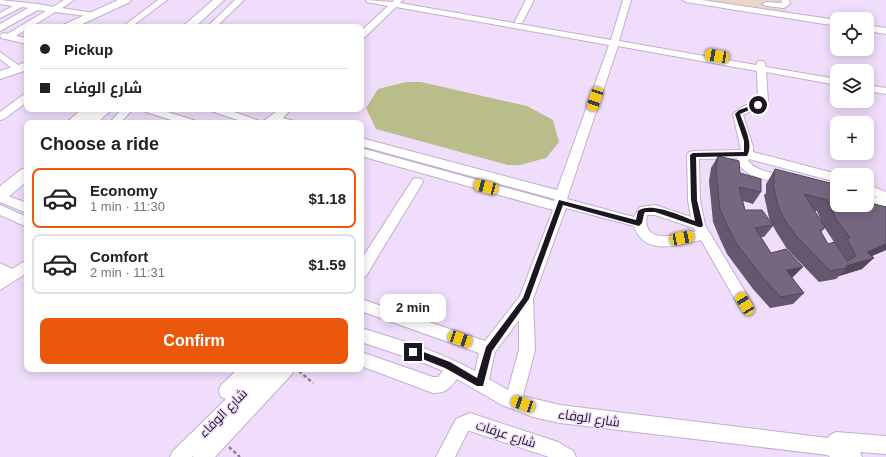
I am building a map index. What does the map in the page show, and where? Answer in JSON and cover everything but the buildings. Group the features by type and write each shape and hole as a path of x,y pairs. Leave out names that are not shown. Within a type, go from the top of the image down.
{"main road":[{"path":"73,24 82,19 94,16 126,0"},
{"path":"191,24 219,0"},
{"path":"200,24 227,0"},
{"path":"0,75 23,68"},
{"path":"77,120 87,112"},
{"path":"92,120 102,112"},
{"path":"0,196 24,164"}],"street":[{"path":"3,2 21,5 49,0"},
{"path":"58,10 70,0"},
{"path":"29,24 80,0"},
{"path":"130,24 163,0"},
{"path":"214,24 240,0"},
{"path":"370,0 397,2 519,21 615,41"},
{"path":"519,21 530,0"},
{"path":"480,384 488,349 526,299 561,202 615,41 627,0"},
{"path":"686,0 830,22"},
{"path":"739,0 782,6 786,4 785,0"},
{"path":"364,33 397,2"},
{"path":"397,2 761,66 830,81"},
{"path":"0,28 33,4 94,16"},
{"path":"0,16 21,5"},
{"path":"4,36 24,26"},
{"path":"874,29 886,31"},
{"path":"4,36 24,40"},
{"path":"0,55 23,68"},
{"path":"761,66 830,75"},
{"path":"744,159 747,152 747,141 738,114 741,111 758,105 763,101 761,66"},
{"path":"874,82 886,84"},
{"path":"874,89 886,91"},
{"path":"0,117 24,99"},
{"path":"117,120 125,112"},
{"path":"157,112 182,120"},
{"path":"224,112 249,120"},
{"path":"272,120 282,112"},
{"path":"364,143 424,164 639,223"},
{"path":"364,153 424,164"},
{"path":"745,304 701,229 694,200 693,155 744,159 830,177"},
{"path":"744,159 753,171 830,190"},
{"path":"364,267 417,182"},
{"path":"874,192 886,198"},
{"path":"0,196 24,207"},
{"path":"874,202 886,205"},
{"path":"0,210 24,221"},
{"path":"644,210 655,210 701,229 671,240 658,241 650,239 645,235 639,223 640,213 644,210"},
{"path":"0,284 24,268"},
{"path":"0,269 13,276"},
{"path":"513,401 527,350 526,299"},
{"path":"364,306 488,349"},
{"name":"شارع الوفاء","path":"364,336 426,356 455,369 513,401 546,411 586,419 832,447 842,455 853,457"},
{"path":"364,360 433,385 442,384 455,369"},
{"path":"227,391 246,372"},
{"name":"شارع الوفاء","path":"179,457 264,372"},
{"name":"شارع الوفاء","path":"202,457 220,440 283,372"},
{"name":"شارع عرفات","path":"445,457 459,430 465,423 475,422 558,451 567,457"},
{"name":"شارع الوفاء","path":"832,447 836,442 841,440 886,445"}],"path":[{"path":"300,372 313,383"}],"shaded area":[{"path":"697,0 785,0 787,13"}],"green space":[{"path":"406,82 421,82 527,106 553,120 559,142 546,158 520,165 508,165 376,129 366,108 378,89"}],"route":[{"path":"413,352 448,365 480,384 488,349 526,299 531,281 561,202 639,223 640,213 644,210 655,210 699,225 694,200 693,155 745,154 747,152 747,141 738,113 758,105"}]}
